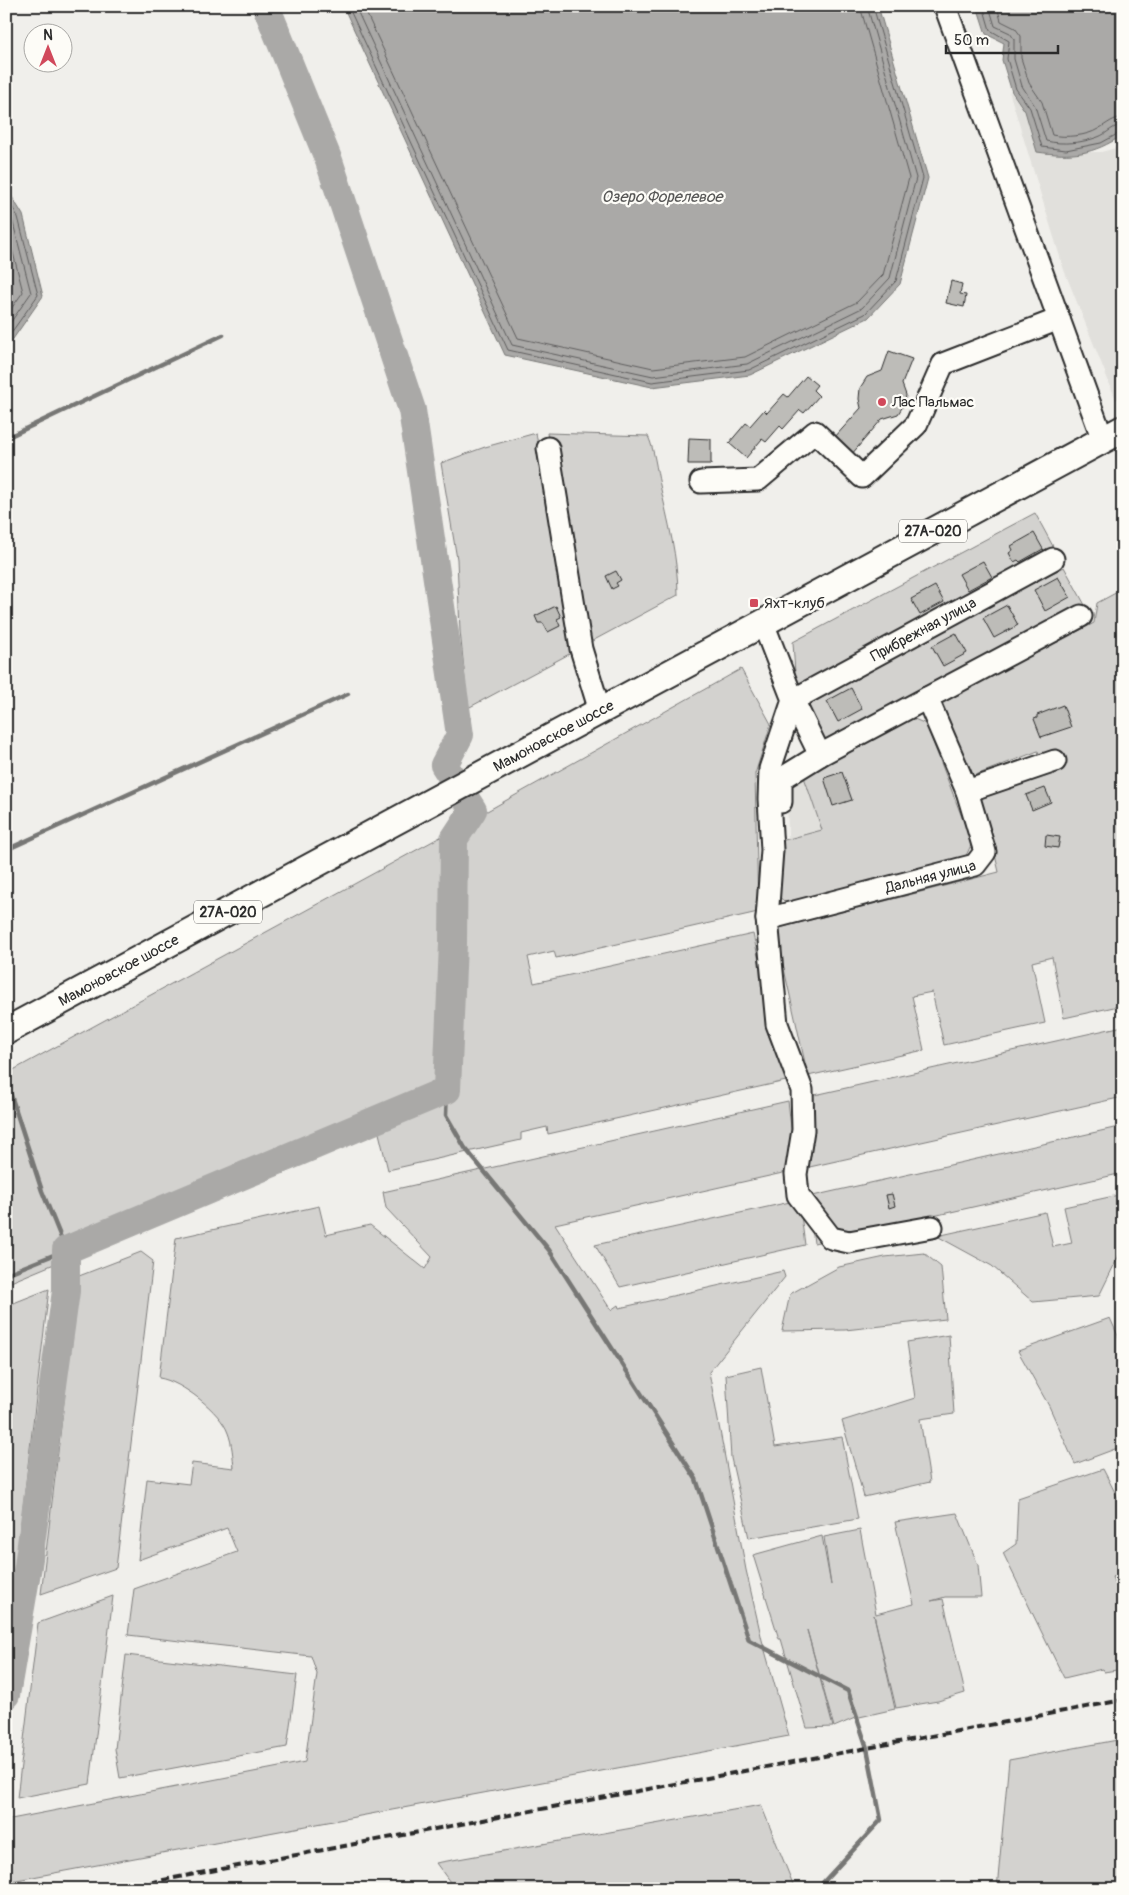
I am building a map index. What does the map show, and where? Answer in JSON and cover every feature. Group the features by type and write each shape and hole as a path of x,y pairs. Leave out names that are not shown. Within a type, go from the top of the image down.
{"main road":[{"name":"Мамоновское шоссе","path":"6,1031 1113,435"}],"street":[{"path":"945,6 1059,319 1113,435"},
{"path":"701,482 758,480 815,432 862,477 916,425 943,364 1059,319"},
{"path":"548,448 581,649 600,711"},
{"name":"Прибрежная улица","path":"793,700 1053,560"},
{"path":"782,832 781,779 820,755 1081,616"},
{"path":"763,623 793,700 820,755"},
{"name":"Дальняя улица","path":"767,919 975,865 985,852 967,791 927,698"},
{"path":"793,700 770,769 769,799 772,850 767,919 777,1024 802,1090 803,1130 796,1174 798,1195 831,1238 849,1242 932,1227"},
{"path":"967,791 1054,762"}],"shaded area":[{"path":"1009,91 1028,111 1058,152 1101,152 1123,146 1123,396 1116,400 1064,270"},
{"path":"536,433 573,652 468,708 460,631 457,559 441,463 485,447"},
{"path":"547,433 648,436 654,454 674,553 678,595 583,646"},
{"path":"1035,513 1055,550 796,689 793,642"},
{"path":"1064,567 1085,605 824,740 802,704"},
{"path":"1123,589 1123,1005 1064,1018 1052,957 1032,962 1045,1023 944,1045 932,992 912,996 924,1050 808,1076 780,951 779,928 999,872 990,834 975,796 1045,769 1038,751 968,778 940,703 1094,623 1097,603"},
{"path":"741,669 771,724 755,774 758,912 556,958 554,951 528,957 534,983 753,934 786,1081 548,1134 547,1127 521,1133 521,1140 388,1170 378,1129 6,1284 6,1074 455,829"},
{"path":"912,718 926,724 972,843 964,860 789,905 778,896 777,842 822,830 803,774"},
{"path":"803,774 822,830 788,839 787,783"},
{"path":"1123,1026 1123,1097 805,1168 797,1099"},
{"path":"788,1101 796,1170 555,1224 611,1310 618,1305 619,1308 783,1271 785,1277 709,1372 746,1570 762,1640 789,1736 6,1882 6,1820 305,1762 317,1674 311,1656 128,1635 134,1589 237,1552 227,1528 138,1560 147,1479 189,1484 192,1463 234,1468 229,1437 224,1425 217,1416 189,1391 168,1380 159,1378 176,1238 319,1206 326,1235 370,1225 425,1269 432,1257 386,1208 383,1192"},
{"path":"1123,1126 1123,1173 814,1243 808,1197"},
{"path":"1123,1194 1123,1247 1099,1296 1033,1302 992,1266 937,1236 1045,1212 1053,1247 1072,1243 1064,1207"},
{"path":"799,1200 805,1245 620,1287 595,1245"},
{"path":"141,1252 153,1261 116,1568 41,1594 79,1276"},
{"path":"924,1253 941,1267 946,1319 845,1330 782,1331 790,1294 839,1267 885,1257"},
{"path":"49,1289 6,1650 6,1306"},
{"path":"1110,1318 1123,1347 1123,1446 1075,1464 1049,1406 1018,1351"},
{"path":"949,1335 954,1414 920,1419 930,1482 864,1497 842,1421 915,1398 907,1342"},
{"path":"761,1367 775,1447 842,1437 858,1519 749,1538 731,1458 726,1375"},
{"path":"1103,1469 1123,1508 1123,1574 1112,1577 1123,1603 1123,1669 1104,1672 1102,1669 1064,1678 1003,1553 1016,1544 1018,1498"},
{"path":"957,1513 978,1565 981,1597 945,1597 931,1601 943,1599 965,1693 938,1701 896,1708 874,1615 895,1709 855,1718 834,1727 807,1630 833,1727 807,1728 781,1639 779,1639 753,1555 822,1536 831,1585 824,1537 860,1530 876,1614 914,1604 895,1522"},
{"path":"113,1596 90,1784 17,1798 38,1623"},
{"path":"126,1655 297,1675 287,1747 120,1778 115,1749"},
{"path":"1123,1739 1123,1889 997,1889 1009,1760"},
{"path":"761,1805 795,1889 455,1889 436,1863"}],"water":[{"name":"Озеро Форелевое","path":"343,6 878,6 928,178 900,284 868,318 750,375 652,387 505,355"},
{"path":"977,6 1123,6 1123,135 1102,147 1082,153 1037,152 1025,111 1012,92 1002,60 1004,43 986,34"},
{"path":"6,187 23,215 43,296 6,349"}],"building":[{"path":"951,281 962,284 960,294 966,295 964,307 946,303"},
{"name":"Лас Пальмас","path":"889,351 912,359 902,384 906,395 905,403 898,414 882,419 851,455 834,438 861,408 859,399 860,388 867,377 882,371"},
{"path":"806,376 817,385 813,390 819,396 804,413 800,410 783,429 780,426 766,442 762,439 746,458 729,443 746,423 750,426 764,410 767,413 784,394 788,397"},
{"path":"689,438 711,439 711,464 688,464"},
{"path":"1034,533 1043,549 1020,562 1018,560 1014,562 1009,553 1013,550 1011,546"},
{"path":"983,561 992,577 968,590 959,574"},
{"path":"616,571 621,580 616,583 618,586 612,589 606,576"},
{"path":"1058,577 1070,597 1045,611 1034,590"},
{"path":"935,586 944,602 920,615 911,599"},
{"path":"1007,605 1018,625 994,638 983,618"},
{"path":"556,606 561,617 557,619 560,626 548,632 543,623 538,623 535,616"},
{"path":"956,633 967,653 943,666 932,646"},
{"path":"851,688 862,709 838,722 827,701"},
{"path":"1063,705 1071,727 1041,737 1034,719 1037,718 1037,715"},
{"path":"842,772 852,800 833,806 824,778"},
{"path":"1045,788 1051,802 1032,810 1026,795"},
{"path":"1046,835 1060,837 1058,848 1045,846"},
{"path":"892,1194 895,1206 889,1208 886,1195"}],"waterway":[{"path":"6,1695 28,1566 66,1291 66,1250 447,1090 453,943 454,839 473,810 444,765 460,735 412,410 329,161 266,6"},
{"path":"6,438 223,335"},
{"path":"6,850 348,694"},
{"path":"6,1080 42,1191 66,1250 6,1274"},
{"path":"447,1090 446,1115 465,1148 549,1250 696,1479 749,1640 848,1691 867,1748 881,1820 817,1889"}],"railway":[{"path":"115,1889 1123,1700"}],"place":[{"name":"Лас Пальмас","path":"882,402"},
{"name":"Яхт-клуб","path":"754,603"}]}
